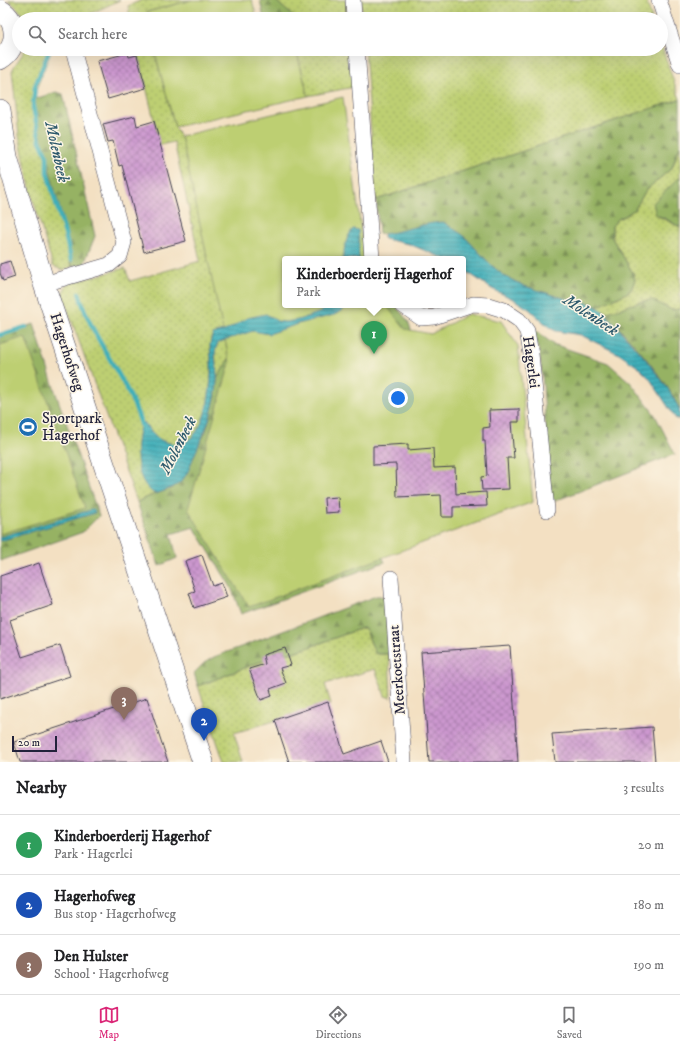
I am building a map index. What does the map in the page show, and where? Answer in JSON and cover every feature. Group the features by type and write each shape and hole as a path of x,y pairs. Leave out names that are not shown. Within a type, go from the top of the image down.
{"street":[{"path":"353,0 354,12"},
{"path":"659,0 663,12"},
{"path":"668,28 680,66"},
{"path":"0,59 9,51 12,37"},
{"path":"44,284 109,266 120,256 124,242 75,56"},
{"path":"358,56 372,256"},
{"name":"Hagerhofweg","path":"0,110 8,157 44,284 203,762"},
{"name":"Hagerlei","path":"466,306 473,304 488,305 504,310 519,320 527,331 531,354 547,510"},
{"name":"Hagerlei","path":"406,308 421,318 434,317 461,308"},
{"name":"Meerkoetstraat","path":"391,578 404,762"}],"green space":[{"path":"8,0 120,0 94,12 20,12"},
{"path":"142,0 192,0 147,12 129,12 128,6"},
{"path":"192,0 252,0 255,12 147,12"},
{"path":"260,0 275,0 288,12 263,12"},
{"path":"275,0 346,0 347,12 288,12"},
{"path":"361,0 646,0 650,12 362,12"},
{"path":"21,56 49,56 35,93 34,110 68,241 68,253 72,267 62,270 53,266 31,193 19,135 12,71"},
{"path":"139,56 156,56 175,127 191,157 227,330 213,334 211,338 211,380 208,401 202,422 192,437 179,445 158,438 151,432 144,422 140,429 137,449 140,471 149,488 155,494 137,502 62,294 67,284 125,268 130,281 200,261 174,142 160,145"},
{"path":"156,56 298,56 308,96 175,127"},
{"path":"298,56 351,56 354,87 308,96"},
{"path":"366,56 665,56 680,99 376,200"},
{"path":"56,92 63,94 95,236 84,264 72,267 68,253 68,240 34,110 35,99"},
{"path":"343,97 365,256 282,256 282,308 388,308 405,329 431,334 468,314 501,321 518,346 533,502 249,607 188,509 230,363 181,136"},
{"path":"680,99 680,145 672,168 646,190 635,209 618,219 612,226 612,238 633,273 635,280 631,290 596,307 592,304 566,299 524,286 504,276 490,264 463,235 419,226 404,231 384,234 379,233 376,200"},
{"path":"680,145 680,177 656,215 680,227 680,309 672,310 643,301 605,313 596,307 631,290 635,280 633,273 612,238 612,226 618,219 635,209 646,190 672,168"},
{"path":"680,177 680,227 656,215 653,203"},
{"path":"652,300 672,310 680,309 680,410 665,385 636,346 605,313 643,301"},
{"path":"341,308 397,308 408,321 413,335 379,551 385,562 241,614 231,587 194,527 171,534 177,558 159,566 137,502 173,488 206,431 215,399 217,379 233,352"},
{"name":"Sportpark Hagerhof","path":"34,324 55,391 99,516 83,532 0,561 0,334"},
{"path":"532,328 553,344 608,363 631,383 655,415 675,454 552,502 548,473 541,364 537,342"},
{"path":"253,331 233,352 217,379 216,345 219,342"},
{"name":"Sportpark Hagerhof","path":"25,337 85,508 0,534 0,345"},
{"path":"376,596 381,596 386,599 389,654 375,653 365,628 362,628 307,648 265,660 198,686 194,673 204,663 214,657"},
{"path":"365,628 375,653 389,654 391,698 385,696 375,669 325,684 331,704 234,733 243,762 224,762 198,686 265,660 307,648"}],"water":[{"path":"443,222 463,235 490,264 504,276 524,286 566,299 592,304 602,310 643,356 667,387 679,408 680,419 676,419 650,379 638,367 619,354 581,335 556,331 550,328 529,309 492,289 466,271 466,256 438,256 409,244 384,239 382,236 384,234 421,225"},
{"path":"353,229 358,230 359,256 343,256 349,236"},
{"path":"324,308 345,308 334,315 298,324 269,334 253,331 219,342 215,350 217,380 215,400 206,428 189,470 186,476 178,484 171,488 155,494 149,490 139,472 137,443 139,429 144,422 154,436 162,441 179,445 186,442 197,430 202,422 210,390 210,344 213,334 227,330 247,318 266,314 277,321 285,322 298,320 321,312"},
{"path":"94,509 95,513 0,541 0,537"}],"building":[{"path":"116,56 137,56 146,88 108,99 97,61"},
{"path":"135,116 137,126 154,121 186,241 144,252 122,165 119,166 113,141 108,142 103,124"},
{"path":"10,261 15,277 3,281 0,273 0,264"},
{"path":"519,409 519,422 511,422 514,458 507,458 509,489 482,490 481,477 487,476 483,428 490,427 489,410"},
{"path":"408,444 408,450 433,448 434,468 455,467 456,494 486,492 487,506 453,507 453,517 442,517 441,495 397,497 396,464 373,465 373,446"},
{"path":"338,497 339,512 325,513 324,498"},
{"path":"202,555 213,586 222,583 227,597 194,608 189,593 195,591 185,561"},
{"path":"39,563 53,605 10,620 22,657 60,645 70,676 0,699 0,576"},
{"path":"510,646 518,762 429,762 421,652"},
{"path":"285,648 291,665 280,668 286,683 270,689 272,696 261,700 249,669 265,664 263,655"},
{"path":"147,698 168,762 20,762 14,742"},
{"path":"328,702 344,754 381,741 388,762 289,762 275,720"},
{"path":"652,727 655,762 555,762 552,734"}],"waterway":[{"name":"Molenbeek","path":"47,56 35,86 33,107 40,141 47,156 47,172 71,260"},
{"name":"Molenbeek","path":"79,293 93,328 130,395 143,431"},
{"path":"0,335 26,327"}],"place":[{"name":"Kinderboerderij Hagerhof","path":"374,354"},
{"name":"Sportpark Hagerhof","path":"28,427"},
{"name":"Den Hulster","path":"124,720"},
{"name":"Hagerhofweg","path":"204,741"}]}
